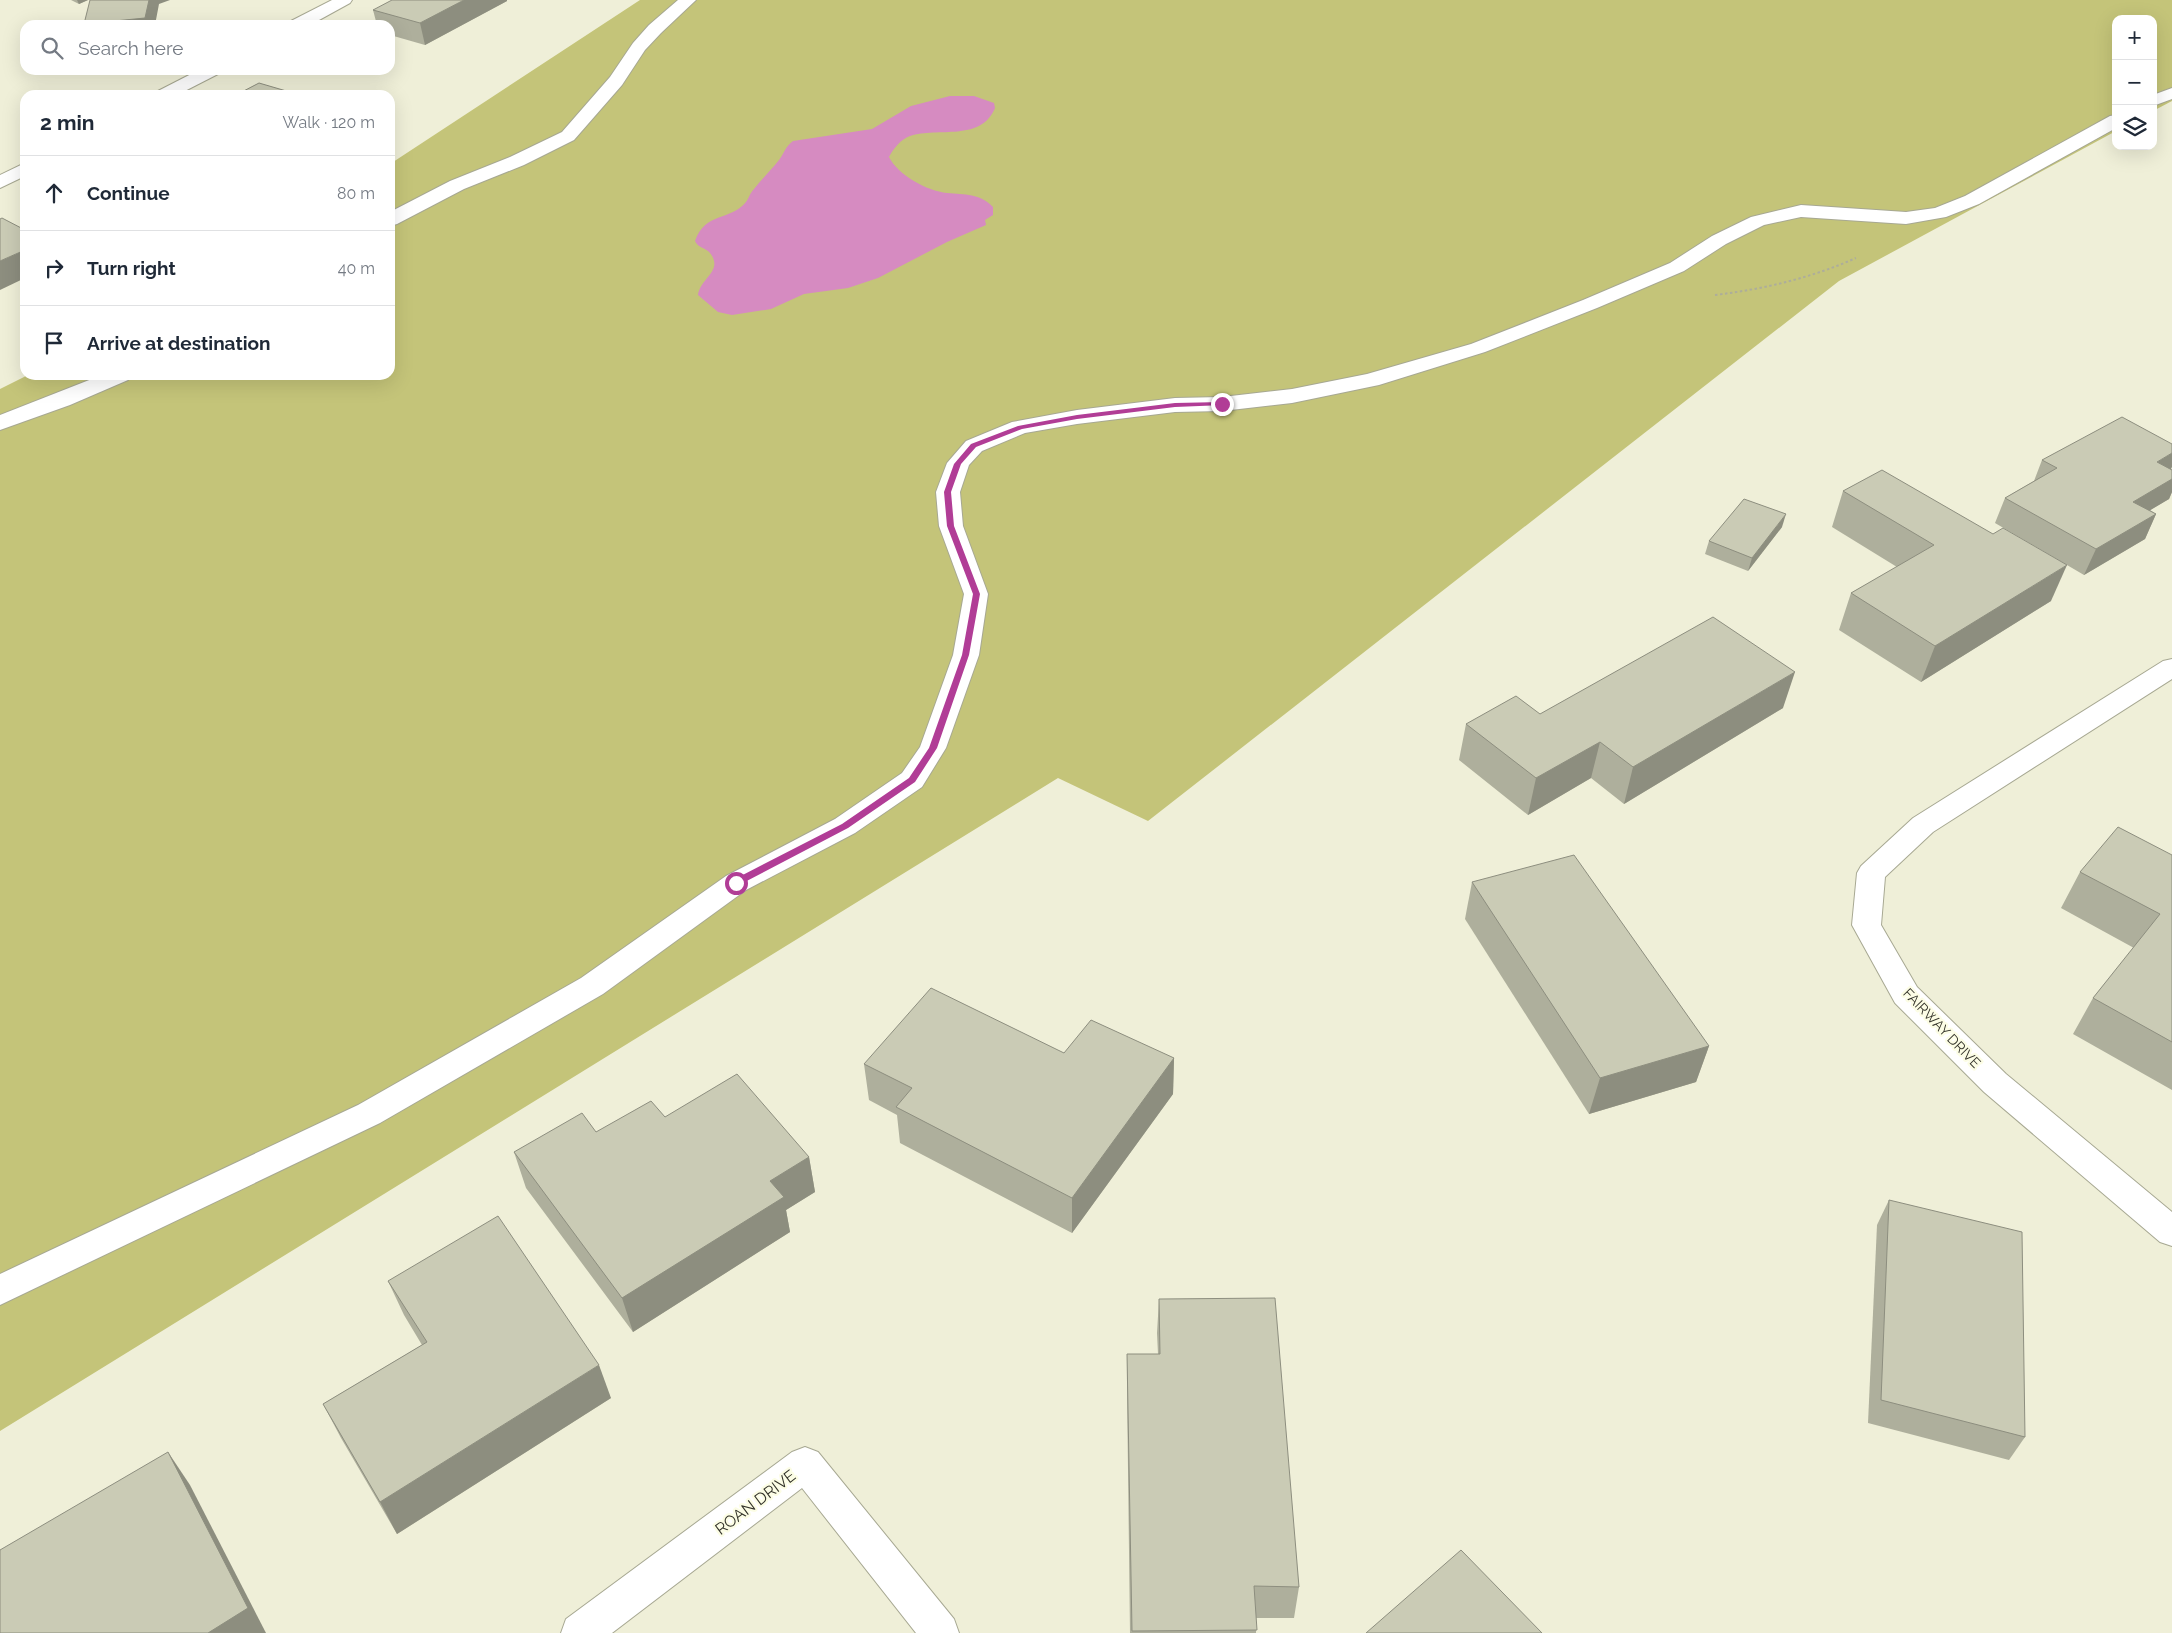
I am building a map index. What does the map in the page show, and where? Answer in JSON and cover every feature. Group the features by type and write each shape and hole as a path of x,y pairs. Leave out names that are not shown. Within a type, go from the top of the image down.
{"street":[{"path":"306,20 344,0"},
{"path":"395,217 450,189 517,161 568,136 616,81 639,47 655,29 688,0"},
{"path":"174,90 202,75"},
{"path":"2157,99 2172,93"},
{"path":"0,1290 369,1114 592,986 736,883 845,826 912,780 933,748 967,646 976,594 951,526 948,492 958,464 974,446 1020,427 1077,417 1175,405 1222,404 1292,396 1371,380 1478,348 1590,304 1677,267 1719,240 1758,221 1801,211 1906,218 1938,213 1972,200 2112,122"},
{"path":"0,182 20,172"},
{"path":"0,423 108,380"},
{"name":"FAIRWAY DRIVE","path":"2172,667 1923,825 1871,873 1866,926 1906,995 1996,1083 2172,1232"},
{"name":"ROAN DRIVE","path":"580,1633 804,1464 940,1633"}],"path":[{"path":"1712,295 1791,281 1856,258"}],"shaded area":[{"path":"640,0 2172,0 2172,101 2157,109 2157,15 2112,15 2112,133 1839,281 1148,821 1058,778 0,1431 0,389 20,379 395,380 395,161"},
{"path":"950,96 974,96 994,103 995,108 988,119 980,125 969,129 907,137 903,139 889,157 893,164 906,176 922,185 939,192 977,197 988,202 993,207 993,215 985,220 986,225 947,242 878,278 848,288 804,294 771,309 732,315 718,312 698,295 714,265 714,259 710,253 695,241 700,232 711,221 732,212 746,202 793,141 872,129 911,106"}],"building":[{"path":"90,0 149,0 145,18 85,20"},
{"path":"392,0 464,0 420,23 373,10"},
{"path":"259,83 283,90 246,90"},
{"path":"2,218 20,227 20,252 0,261 0,219"},
{"path":"2122,417 2172,444 2172,453 2157,462 2172,470 2172,479 2133,502 2156,514 2096,549 2005,498 2057,468 2042,460"},
{"path":"1882,470 1993,534 2003,528 2067,565 1935,646 1851,593 1934,545 1843,491"},
{"path":"1744,499 1786,514 1752,558 1709,541"},
{"path":"1713,617 1795,672 1633,767 1600,742 1536,778 1466,724 1516,696 1540,714"},
{"path":"2118,827 2172,855 2172,1042 2093,998 2160,914 2080,872"},
{"path":"1574,855 1709,1046 1600,1078 1472,882"},
{"path":"931,988 1064,1053 1091,1020 1174,1058 1072,1198 896,1107 912,1088 864,1064"},
{"path":"737,1074 809,1157 770,1181 784,1197 622,1298 514,1152 582,1113 596,1132 651,1101 665,1117"},
{"path":"1889,1200 2022,1232 2025,1437 1881,1400"},
{"path":"498,1216 599,1365 380,1502 323,1404 427,1342 388,1281"},
{"path":"1275,1298 1299,1587 1254,1586 1257,1630 1132,1631 1127,1354 1160,1354 1159,1299"},
{"path":"168,1452 248,1608 208,1633 0,1633 0,1550"},
{"path":"1461,1550 1542,1633 1366,1633"}],"route":[{"path":"736,883 845,826 912,780 933,748 966,655 976,594 951,526 948,492 958,464 974,446 1020,427 1077,417 1175,405 1222,404"}]}
